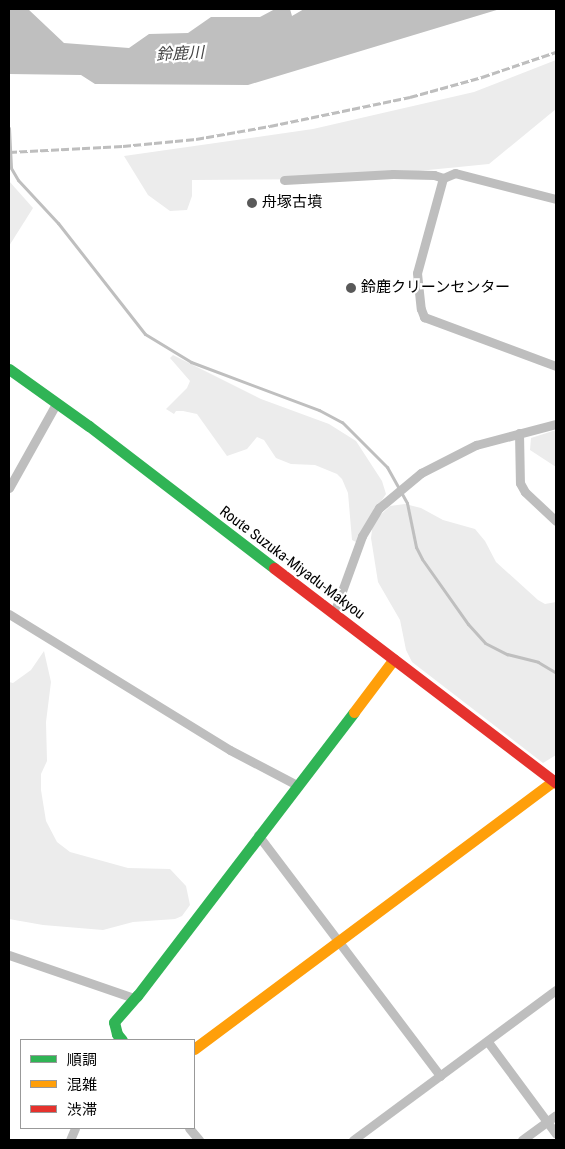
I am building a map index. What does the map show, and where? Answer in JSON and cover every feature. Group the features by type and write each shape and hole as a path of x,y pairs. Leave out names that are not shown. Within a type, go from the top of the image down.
{"street":[{"path":"284,180 393,174 434,175 443,178 455,173 556,199"},
{"path":"443,178 417,273 420,309 424,317 556,366"},
{"name":"Route Suzuka-Miyadu-Makyou","path":"9,369 57,402 555,782"},
{"path":"9,488 57,402"},
{"path":"334,613 367,525 379,508 409,482 476,445 556,424"},
{"path":"520,433 520,483 525,492 556,520"},
{"path":"9,614 230,750 297,784"},
{"path":"121,1039 114,1022 134,998 138,996 258,835 394,658"},
{"path":"195,1048 555,782"},
{"path":"258,835 440,1076"},
{"path":"9,955 134,998"},
{"path":"353,1140 556,990"},
{"path":"110,1039 116,1029"},
{"path":"488,1042 556,1134"},
{"path":"522,1140 556,1115"},
{"path":"190,1129 199,1140"}],"shaded area":[{"path":"556,60 556,109 489,164 337,179 192,180 192,196 187,210 170,211 148,195 124,156 313,129 474,92"},
{"path":"9,181 33,208 9,246"},
{"path":"173,355 261,399 329,424 356,441 382,481 386,494 365,526 358,543 352,540 348,493 342,479 337,474 315,465 291,464 276,458 264,440 257,437 247,449 227,456 197,414 176,411 174,414 166,409 187,388 190,381 170,358"},
{"path":"556,430 556,467 530,450 531,438"},
{"path":"405,504 421,508 443,520 475,529 485,541 496,562 538,600 545,604 556,602 556,755 543,763 412,662 406,650 400,620 378,582 371,538 373,522 390,506"},
{"path":"44,651 51,682 46,722 47,761 41,774 41,790 46,821 57,842 70,852 128,868 170,869 186,886 190,905 182,916 175,919 133,922 103,930 43,925 9,919 9,682 13,683 31,670"}],"water":[{"name":"鈴鹿川","path":"9,9 28,9 64,43 129,48 149,34 188,33 211,17 260,17 275,9 290,9 292,16 304,9 500,9 248,85 95,84 81,75 9,74"}],"waterway":[{"path":"9,128 11,168 18,180 58,223 145,334 191,362 319,410 342,422 387,467 407,503 416,547 422,559 468,624 485,643 507,654 538,662 556,673"}],"railway":[{"path":"9,152 123,146 196,139 270,126 410,97 482,77 556,52"}],"traffic: fast":[{"path":"9,369 89,426 274,568"},
{"path":"121,1039 117,1034 114,1022 137,996 354,712"}],"traffic: slow":[{"path":"354,712 394,659"},
{"path":"195,1048 554,781"}],"traffic: jam":[{"path":"274,568 556,783"}],"place":[{"name":"舟塚古墳","path":"252,203"},
{"name":"鈴鹿クリーンセンター","path":"351,288"}]}
